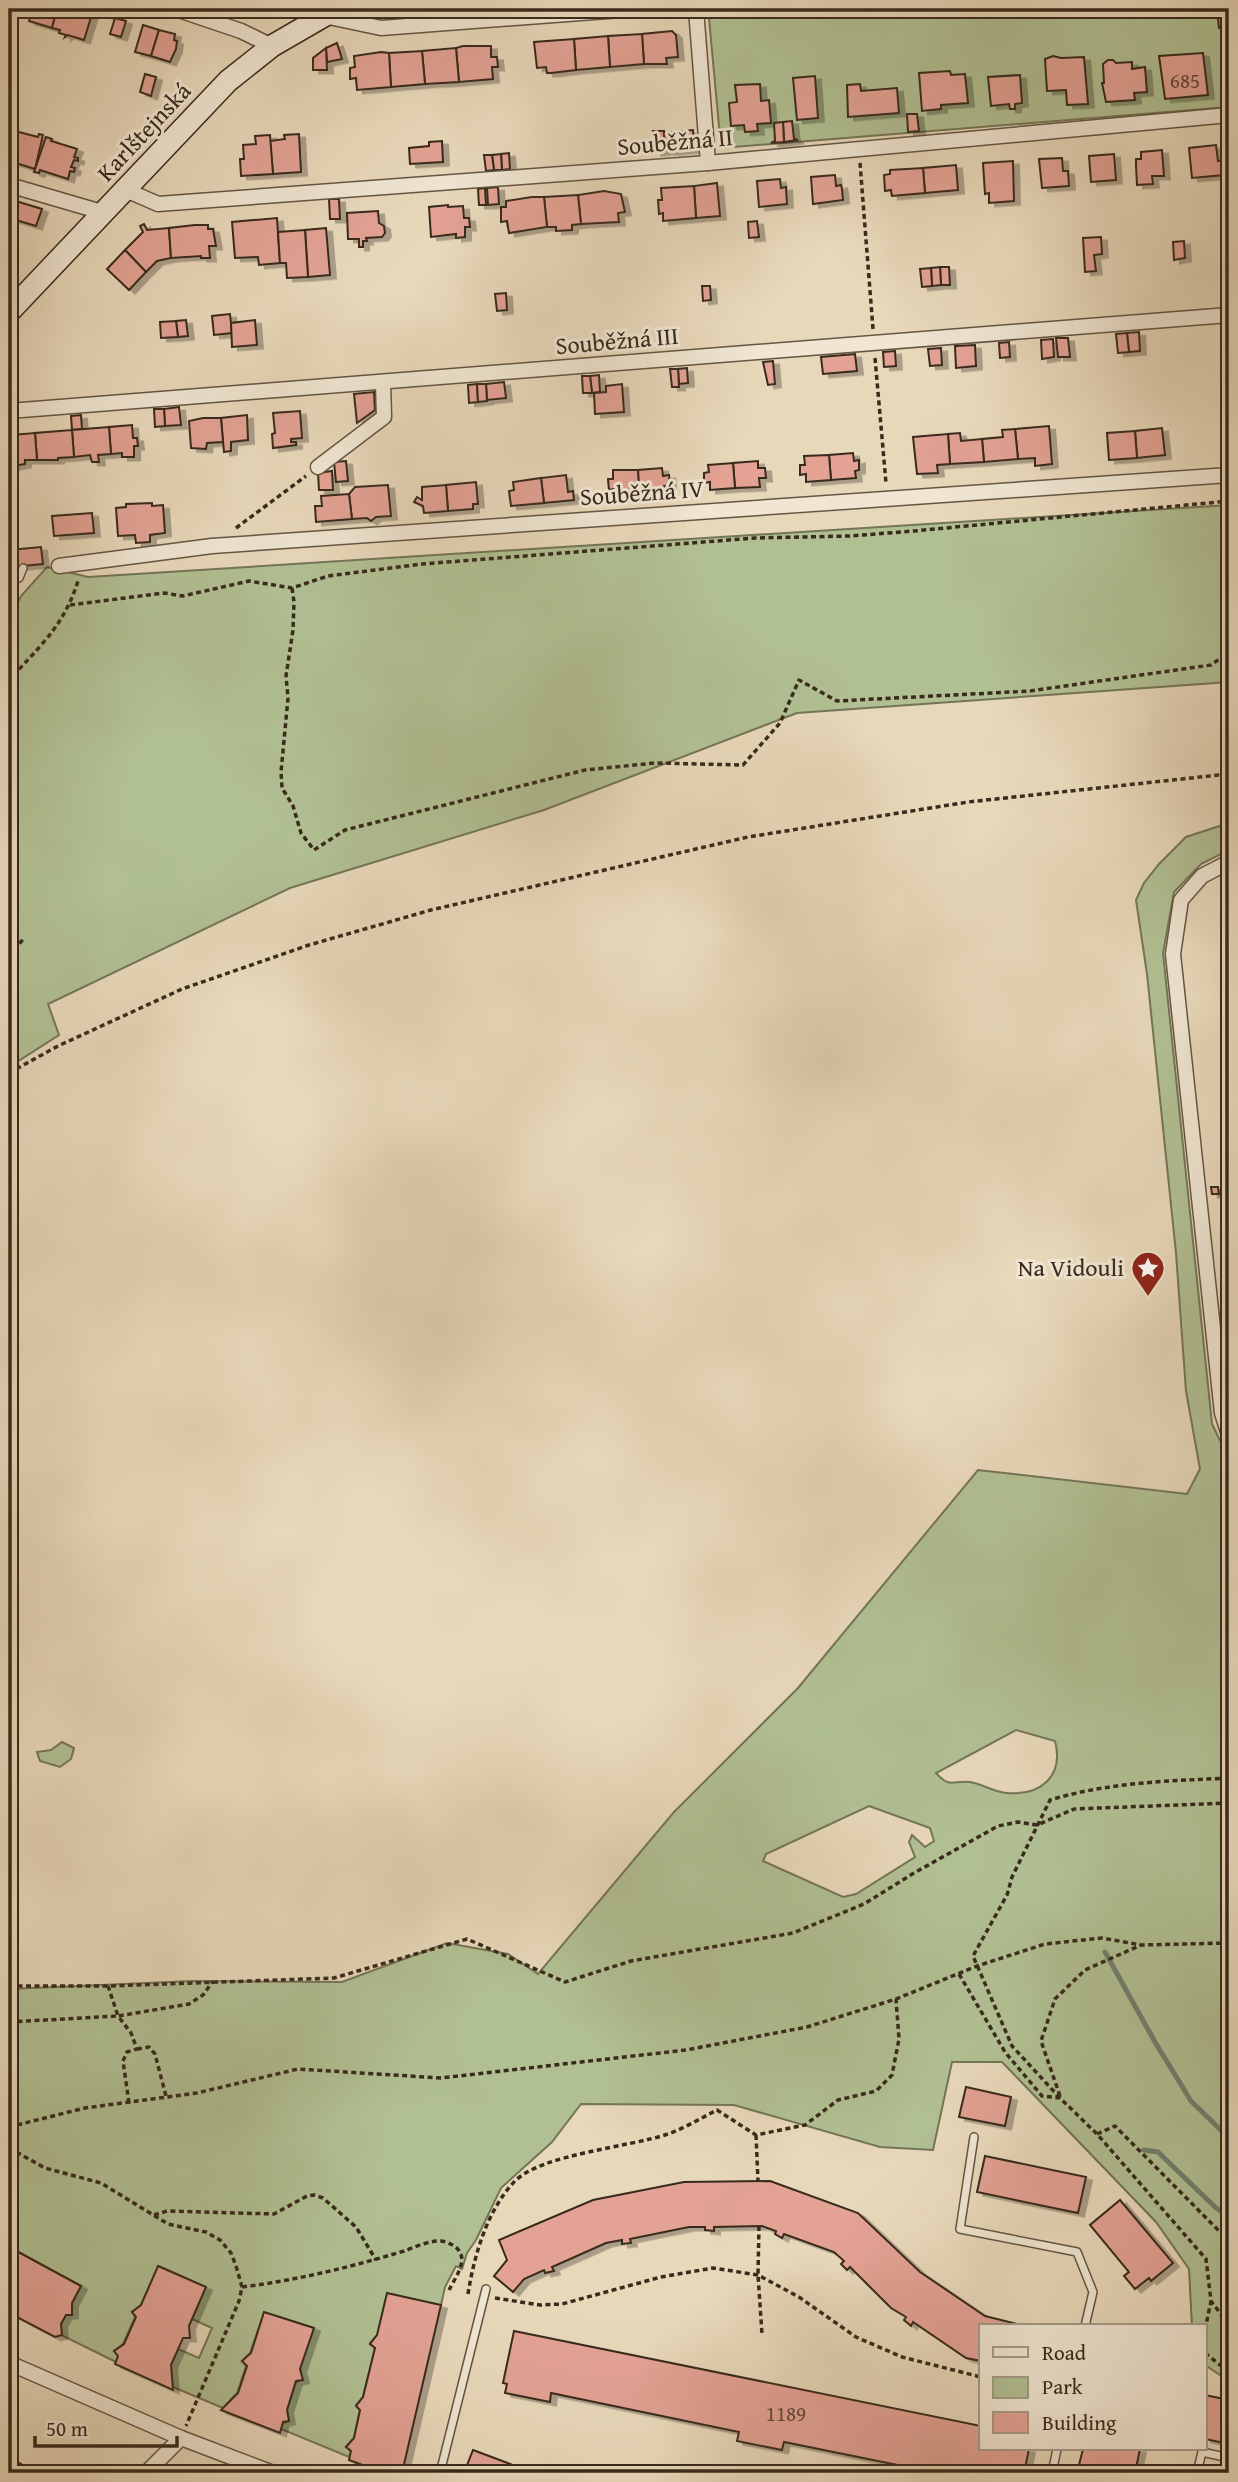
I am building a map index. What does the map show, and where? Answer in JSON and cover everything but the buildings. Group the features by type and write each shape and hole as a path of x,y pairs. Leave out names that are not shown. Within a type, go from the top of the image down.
{"street":[{"path":"176,9 240,31 272,46"},
{"path":"330,12 381,28 634,9"},
{"path":"696,9 708,163"},
{"name":"Karlštejnská","path":"9,312 228,81 272,46 330,12"},
{"name":"Souběžná Ⅱ","path":"126,190 158,204 708,163 1229,115"},
{"path":"9,185 105,213"},
{"name":"Souběžná Ⅲ","path":"9,411 1229,315"},
{"path":"317,467 384,417 383,382"},
{"name":"Souběžná Ⅳ","path":"59,566 212,546 1229,475"},
{"path":"1229,862 1202,876 1181,900 1173,954 1222,1413 1229,1435"},
{"path":"9,2362 181,2438 273,2473"},
{"path":"146,2473 181,2438"}],"lane":[{"path":"9,581 19,578 23,568"},
{"path":"974,2137 960,2229 1077,2252 1093,2292 1085,2324"},
{"path":"440,2473 486,2289"},
{"path":"1052,2473 1057,2450"},
{"path":"1197,2473 1202,2452 1229,2458"}],"path":[{"path":"859,149 887,499"},
{"path":"212,546 317,467"},
{"path":"70,605 164,593 183,596 249,581 292,588 328,576 422,564 755,538 850,536 1229,501"},
{"path":"9,683 16,670 42,645 70,605 84,563"},
{"path":"292,588 293,630 286,676 288,698 282,788 293,806 301,834 314,850 345,830 584,770 655,763 743,765 780,723 799,680 837,701 1030,691 1211,665 1229,652"},
{"path":"9,1073 58,1046 182,989 309,945 431,910 748,837 968,802 1229,776"},
{"path":"9,957 24,938"},
{"path":"1206,2325 1211,2301 1206,2259 1097,2134 1012,2046 973,1956 1007,1895 1050,1800 1133,1782 1229,1778"},
{"path":"9,1986 108,1986 334,1979 467,1939 565,1982 631,1961 793,1933 864,1904 998,1826 1018,1822 1037,1825 1074,1809 1229,1803"},
{"path":"9,2127 85,2108 197,2093 298,2069 441,2078 686,2050 807,2027 896,1999 977,1966 1045,1944 1102,1938 1141,1945 1229,1943"},
{"path":"1060,2098 1041,2041 1055,1999 1085,1970 1141,1945"},
{"path":"959,1975 1005,2052 1042,2096 1060,2098"},
{"path":"9,2022 118,2016 189,2004 203,1995 214,1982"},
{"path":"108,1986 118,2016 131,2034 137,2049"},
{"path":"468,2294 479,2247 496,2211 516,2180 536,2168 667,2134 717,2110 756,2135 805,2126 838,2100 876,2091 892,2075 899,2039 896,1999"},
{"path":"130,2103 123,2061 127,2052 149,2047 155,2054 167,2097"},
{"path":"1097,2134 1115,2126 1229,2241"},
{"path":"756,2135 758,2181"},
{"path":"9,2148 45,2168 101,2183 168,2224 206,2232 220,2241 231,2253 242,2287 239,2301 181,2438"},
{"path":"154,2215 167,2211 274,2214 307,2196 314,2196 323,2198 356,2227 376,2260"},
{"path":"759,2226 758,2275 762,2334"},
{"path":"242,2287 293,2281 443,2241 460,2252 462,2260 462,2267 449,2290"},
{"path":"494,2298 540,2305 562,2304 661,2277 713,2268 758,2275 799,2297 856,2337 902,2357 979,2376"},
{"path":"1211,2301 1229,2325"},
{"path":"1206,2354 1229,2372"}],"green space":[{"path":"400,9 562,9 401,21"},
{"path":"821,9 1229,9 1229,107 721,148 709,18"},
{"path":"1229,505 1229,682 797,713 544,810 290,888 48,1004 59,1035 9,1067 9,620 21,596 47,567 88,577"},
{"path":"1229,823 1229,850 1201,864 1174,892 1163,953 1212,1424 1229,1459 1229,2381 1206,2366 1206,2324 1192,2324 1189,2269 1156,2222 1002,2062 952,2062 933,2150 880,2147 734,2105 581,2104 552,2142 501,2188 467,2253 462,2269 456,2266 445,2287 441,2305 377,2335 370,2343 375,2348 363,2397 356,2405 360,2410 354,2438 346,2447 351,2451 349,2457 281,2429 283,2423 289,2421 287,2410 296,2382 302,2380 300,2369 264,2313 250,2353 242,2361 246,2366 237,2393 223,2408 173,2387 171,2365 178,2349 199,2358 212,2328 192,2319 205,2287 159,2266 141,2305 132,2312 135,2317 123,2344 114,2351 118,2356 116,2362 61,2335 61,2324 66,2315 72,2315 72,2303 81,2286 9,2247 9,1989 193,1981 342,1982 447,1943 508,1954 538,1974 674,1812 798,1688 978,1470 1187,1494 1200,1469 1186,1391 1176,1253 1147,974 1136,900 1144,883 1186,837","holes":["1016,1730 1055,1741 1057,1753 1053,1774 1040,1787 1030,1791 1002,1792 970,1782 948,1782 936,1773","869,1806 930,1828 934,1841 925,1847 912,1835 909,1842 915,1857 856,1894 843,1897 763,1861 766,1854"]},
{"path":"62,1742 74,1748 71,1759 60,1767 40,1761 37,1752 51,1750"}],"waterway":[{"path":"1105,1952 1191,2101 1229,2138"},
{"path":"1144,2150 1158,2152 1229,2217"}],"place":[{"name":"Na Vidouli","path":"1148,1298"}]}
